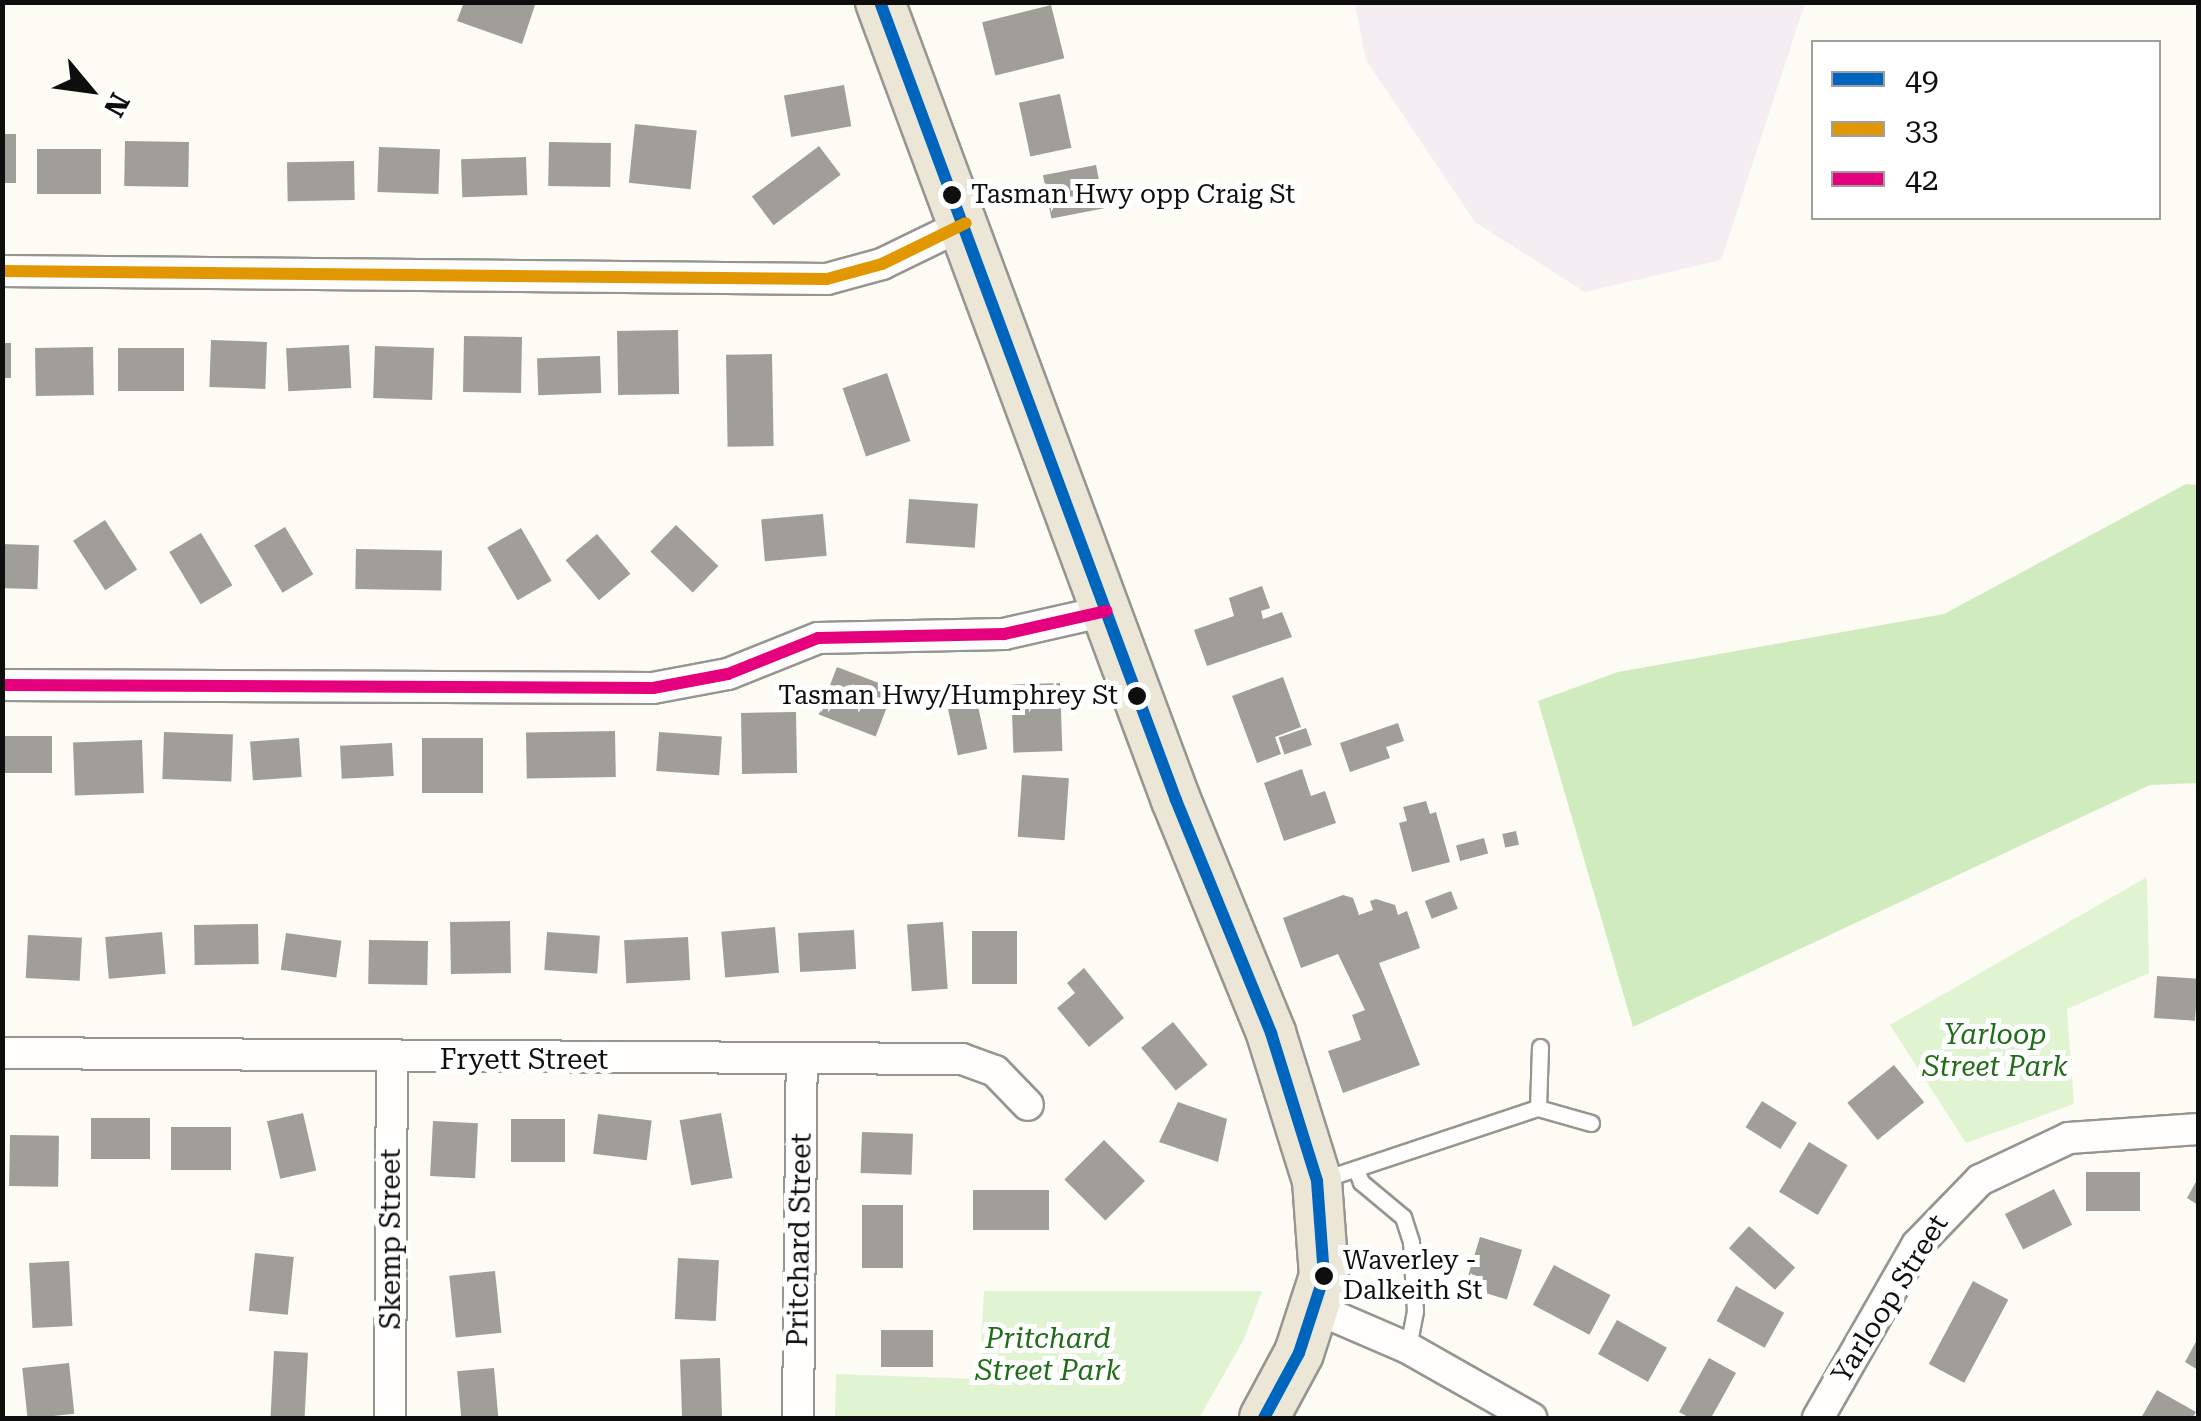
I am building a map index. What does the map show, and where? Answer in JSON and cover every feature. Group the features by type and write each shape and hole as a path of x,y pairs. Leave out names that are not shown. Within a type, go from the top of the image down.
{"highway":[{"path":"880,2 966,223 1106,612 1271,1033 1337,1175 1315,1308 1264,1418"}],"street":[{"path":"2,271 827,279 882,264 966,223"},
{"path":"2,684 653,688 728,674 818,638 1004,634 1106,612"},
{"name":"Fryett Street","path":"2,1054 962,1059 995,1071 1028,1105"},
{"name":"Skemp Street","path":"390,1418 392,1059"},
{"name":"Pritchard Street","path":"798,1418 802,1061"},
{"name":"Yarloop Street","path":"1818,1418 1917,1244 1980,1180 2069,1138 2198,1129"},
{"path":"1315,1308 1408,1348 1531,1418"}],"lane":[{"path":"1538,1108 1540,1046"},
{"path":"1337,1175 1538,1108 1592,1122"},
{"path":"1337,1175 1361,1182 1403,1217 1411,1242 1416,1311 1408,1348"}],"shaded area":[{"path":"1355,2 1805,3 1721,260 1585,292 1475,222 1366,60"}],"green space":[{"path":"2186,484 2198,485 2198,783 2150,785 1633,1027 1538,701 1618,672 1944,614"},
{"name":"Yarloop Street Park","path":"2147,877 2149,973 2067,1009 2074,1104 1966,1143 1890,1025"},
{"name":"Pritchard Street Park","path":"984,1291 1262,1291 1244,1339 1199,1418 835,1418 836,1374 979,1379"}],"building":[{"path":"464,2 536,2 522,44 457,21"},
{"path":"1051,5 1064,58 995,76 982,22"},
{"path":"844,85 851,126 791,137 784,96"},
{"path":"1060,94 1071,148 1030,157 1019,103"},
{"path":"635,124 697,130 690,189 629,183"},
{"path":"2,134 16,134 16,183 2,183"},
{"path":"125,141 189,142 188,187 124,186"},
{"path":"549,142 611,143 610,187 548,186"},
{"path":"819,146 841,175 774,225 752,197"},
{"path":"379,147 440,149 438,194 377,192"},
{"path":"37,149 101,149 101,194 37,194"},
{"path":"526,157 527,195 462,197 461,159"},
{"path":"354,161 355,200 288,201 287,162"},
{"path":"1096,165 1104,208 1051,218 1043,175"},
{"path":"678,330 679,394 618,395 617,331"},
{"path":"464,336 522,337 521,393 463,392"},
{"path":"211,340 267,342 265,389 209,387"},
{"path":"2,343 11,343 11,378 2,378"},
{"path":"349,345 351,388 288,391 286,348"},
{"path":"375,346 434,348 432,400 373,398"},
{"path":"93,347 94,395 36,396 35,348"},
{"path":"118,348 184,348 184,391 118,391"},
{"path":"772,354 774,446 728,447 726,355"},
{"path":"600,356 601,393 538,395 537,358"},
{"path":"887,373 910,441 866,456 843,388"},
{"path":"909,499 978,504 975,548 906,543"},
{"path":"823,514 827,556 765,561 761,519"},
{"path":"105,520 137,569 105,590 73,541"},
{"path":"676,525 718,566 693,593 650,552"},
{"path":"285,527 313,574 282,593 254,546"},
{"path":"521,528 552,581 518,600 487,548"},
{"path":"201,533 232,585 201,604 169,552"},
{"path":"597,534 630,574 599,600 566,560"},
{"path":"2,544 39,545 37,589 2,588"},
{"path":"356,549 442,551 441,590 355,589"},
{"path":"1262,586 1270,608 1261,611 1263,619 1282,612 1292,637 1207,666 1194,630 1234,616 1229,598"},
{"path":"837,667 894,689 876,736 819,715"},
{"path":"1283,677 1301,727 1275,737 1281,754 1257,763 1232,696"},
{"path":"1060,683 1062,751 1013,753 1011,685"},
{"path":"977,701 987,749 958,755 948,707"},
{"path":"796,712 797,773 742,774 741,713"},
{"path":"1398,723 1404,741 1386,747 1390,758 1350,772 1340,743"},
{"path":"1306,728 1312,745 1284,754 1279,737"},
{"path":"615,731 616,777 527,779 526,733"},
{"path":"164,732 233,734 231,781 162,779"},
{"path":"659,732 722,736 719,775 656,771"},
{"path":"2,736 52,736 52,773 2,773"},
{"path":"299,738 302,777 253,780 250,741"},
{"path":"422,738 483,738 483,793 422,793"},
{"path":"142,740 144,793 75,795 73,742"},
{"path":"392,743 394,776 342,779 340,746"},
{"path":"1302,769 1311,796 1325,791 1336,823 1284,841 1264,783"},
{"path":"1022,775 1069,778 1065,840 1018,837"},
{"path":"1426,801 1430,814 1436,812 1450,862 1412,872 1399,823 1407,821 1403,807"},
{"path":"1516,831 1519,845 1505,848 1502,834"},
{"path":"1484,838 1488,853 1460,861 1456,846"},
{"path":"1451,891 1458,909 1432,919 1425,901"},
{"path":"1343,895 1353,898 1359,915 1373,910 1370,901 1376,899 1395,905 1398,915 1407,911 1420,948 1379,963 1420,1065 1343,1093 1328,1051 1361,1040 1352,1015 1365,1010 1338,954 1301,968 1283,918"},
{"path":"510,921 511,973 451,974 450,922"},
{"path":"943,922 948,989 912,991 907,925"},
{"path":"258,924 259,964 195,965 194,925"},
{"path":"775,927 779,973 725,978 721,932"},
{"path":"854,930 856,969 800,972 798,933"},
{"path":"972,931 1017,931 1017,984 972,984"},
{"path":"162,932 166,974 109,979 105,937"},
{"path":"547,932 600,936 597,974 544,970"},
{"path":"286,933 341,941 336,977 281,970"},
{"path":"28,935 82,938 80,981 26,978"},
{"path":"688,937 690,980 626,983 624,940"},
{"path":"369,940 428,941 427,985 368,984"},
{"path":"1084,968 1124,1018 1089,1047 1057,1008 1075,993 1067,983"},
{"path":"2157,976 2198,979 2195,1021 2154,1018"},
{"path":"1173,1022 1208,1065 1176,1091 1141,1048"},
{"path":"1894,1065 1924,1102 1878,1140 1847,1103"},
{"path":"1762,1101 1797,1123 1780,1149 1746,1127"},
{"path":"1178,1102 1227,1119 1218,1162 1159,1142"},
{"path":"303,1113 316,1170 280,1179 267,1121"},
{"path":"721,1113 732,1178 691,1185 680,1120"},
{"path":"598,1114 652,1121 647,1160 593,1154"},
{"path":"91,1118 150,1118 150,1159 91,1159"},
{"path":"511,1119 565,1119 565,1162 511,1162"},
{"path":"433,1121 478,1123 475,1178 430,1176"},
{"path":"171,1127 231,1127 231,1170 171,1170"},
{"path":"862,1132 913,1134 912,1175 861,1173"},
{"path":"10,1135 59,1136 58,1187 9,1186"},
{"path":"1104,1140 1145,1181 1105,1221 1064,1180"},
{"path":"1809,1142 1848,1165 1818,1215 1779,1192"},
{"path":"2086,1172 2140,1172 2140,1211 2086,1211"},
{"path":"2198,1178 2198,1205 2187,1198"},
{"path":"2054,1189 2072,1225 2023,1250 2005,1214"},
{"path":"973,1190 1049,1190 1049,1230 973,1230"},
{"path":"862,1205 903,1205 903,1268 862,1268"},
{"path":"1749,1226 1795,1267 1775,1290 1729,1248"},
{"path":"1480,1237 1522,1250 1507,1300 1465,1287"},
{"path":"255,1253 294,1257 288,1315 249,1311"},
{"path":"678,1258 719,1260 716,1321 675,1319"},
{"path":"69,1261 72,1326 32,1328 29,1263"},
{"path":"1554,1265 1611,1295 1589,1335 1533,1305"},
{"path":"495,1271 501,1333 456,1337 449,1276"},
{"path":"1973,1281 2008,1300 1964,1383 1929,1364"},
{"path":"1736,1286 1784,1313 1765,1348 1717,1321"},
{"path":"1617,1320 1667,1348 1648,1382 1598,1354"},
{"path":"881,1330 933,1330 933,1367 881,1367"},
{"path":"2198,1338 2198,1370 2185,1362"},
{"path":"274,1351 308,1353 305,1418 270,1418"},
{"path":"720,1358 722,1418 682,1418 680,1359"},
{"path":"1709,1358 1736,1373 1711,1418 1690,1418 1679,1412"},
{"path":"69,1363 74,1414 28,1418 22,1368"},
{"path":"494,1368 498,1418 461,1418 457,1371"},
{"path":"2157,1390 2196,1412 2192,1418 2141,1418"}],"transit line":[{"name":"49","path":"880,2 1176,800 1271,1033 1317,1181 1324,1276 1299,1353 1264,1418"},
{"name":"33","path":"2,271 827,279 882,264 966,223"},
{"name":"42","path":"2,685 653,688 728,674 818,638 1004,634 1106,611"}],"place":[{"name":"Tasman Hwy opp Craig St","path":"952,195"},
{"name":"Tasman Hwy/Humphrey St","path":"1137,696"},
{"name":"Waverley - Dalkeith St","path":"1324,1276"}]}
